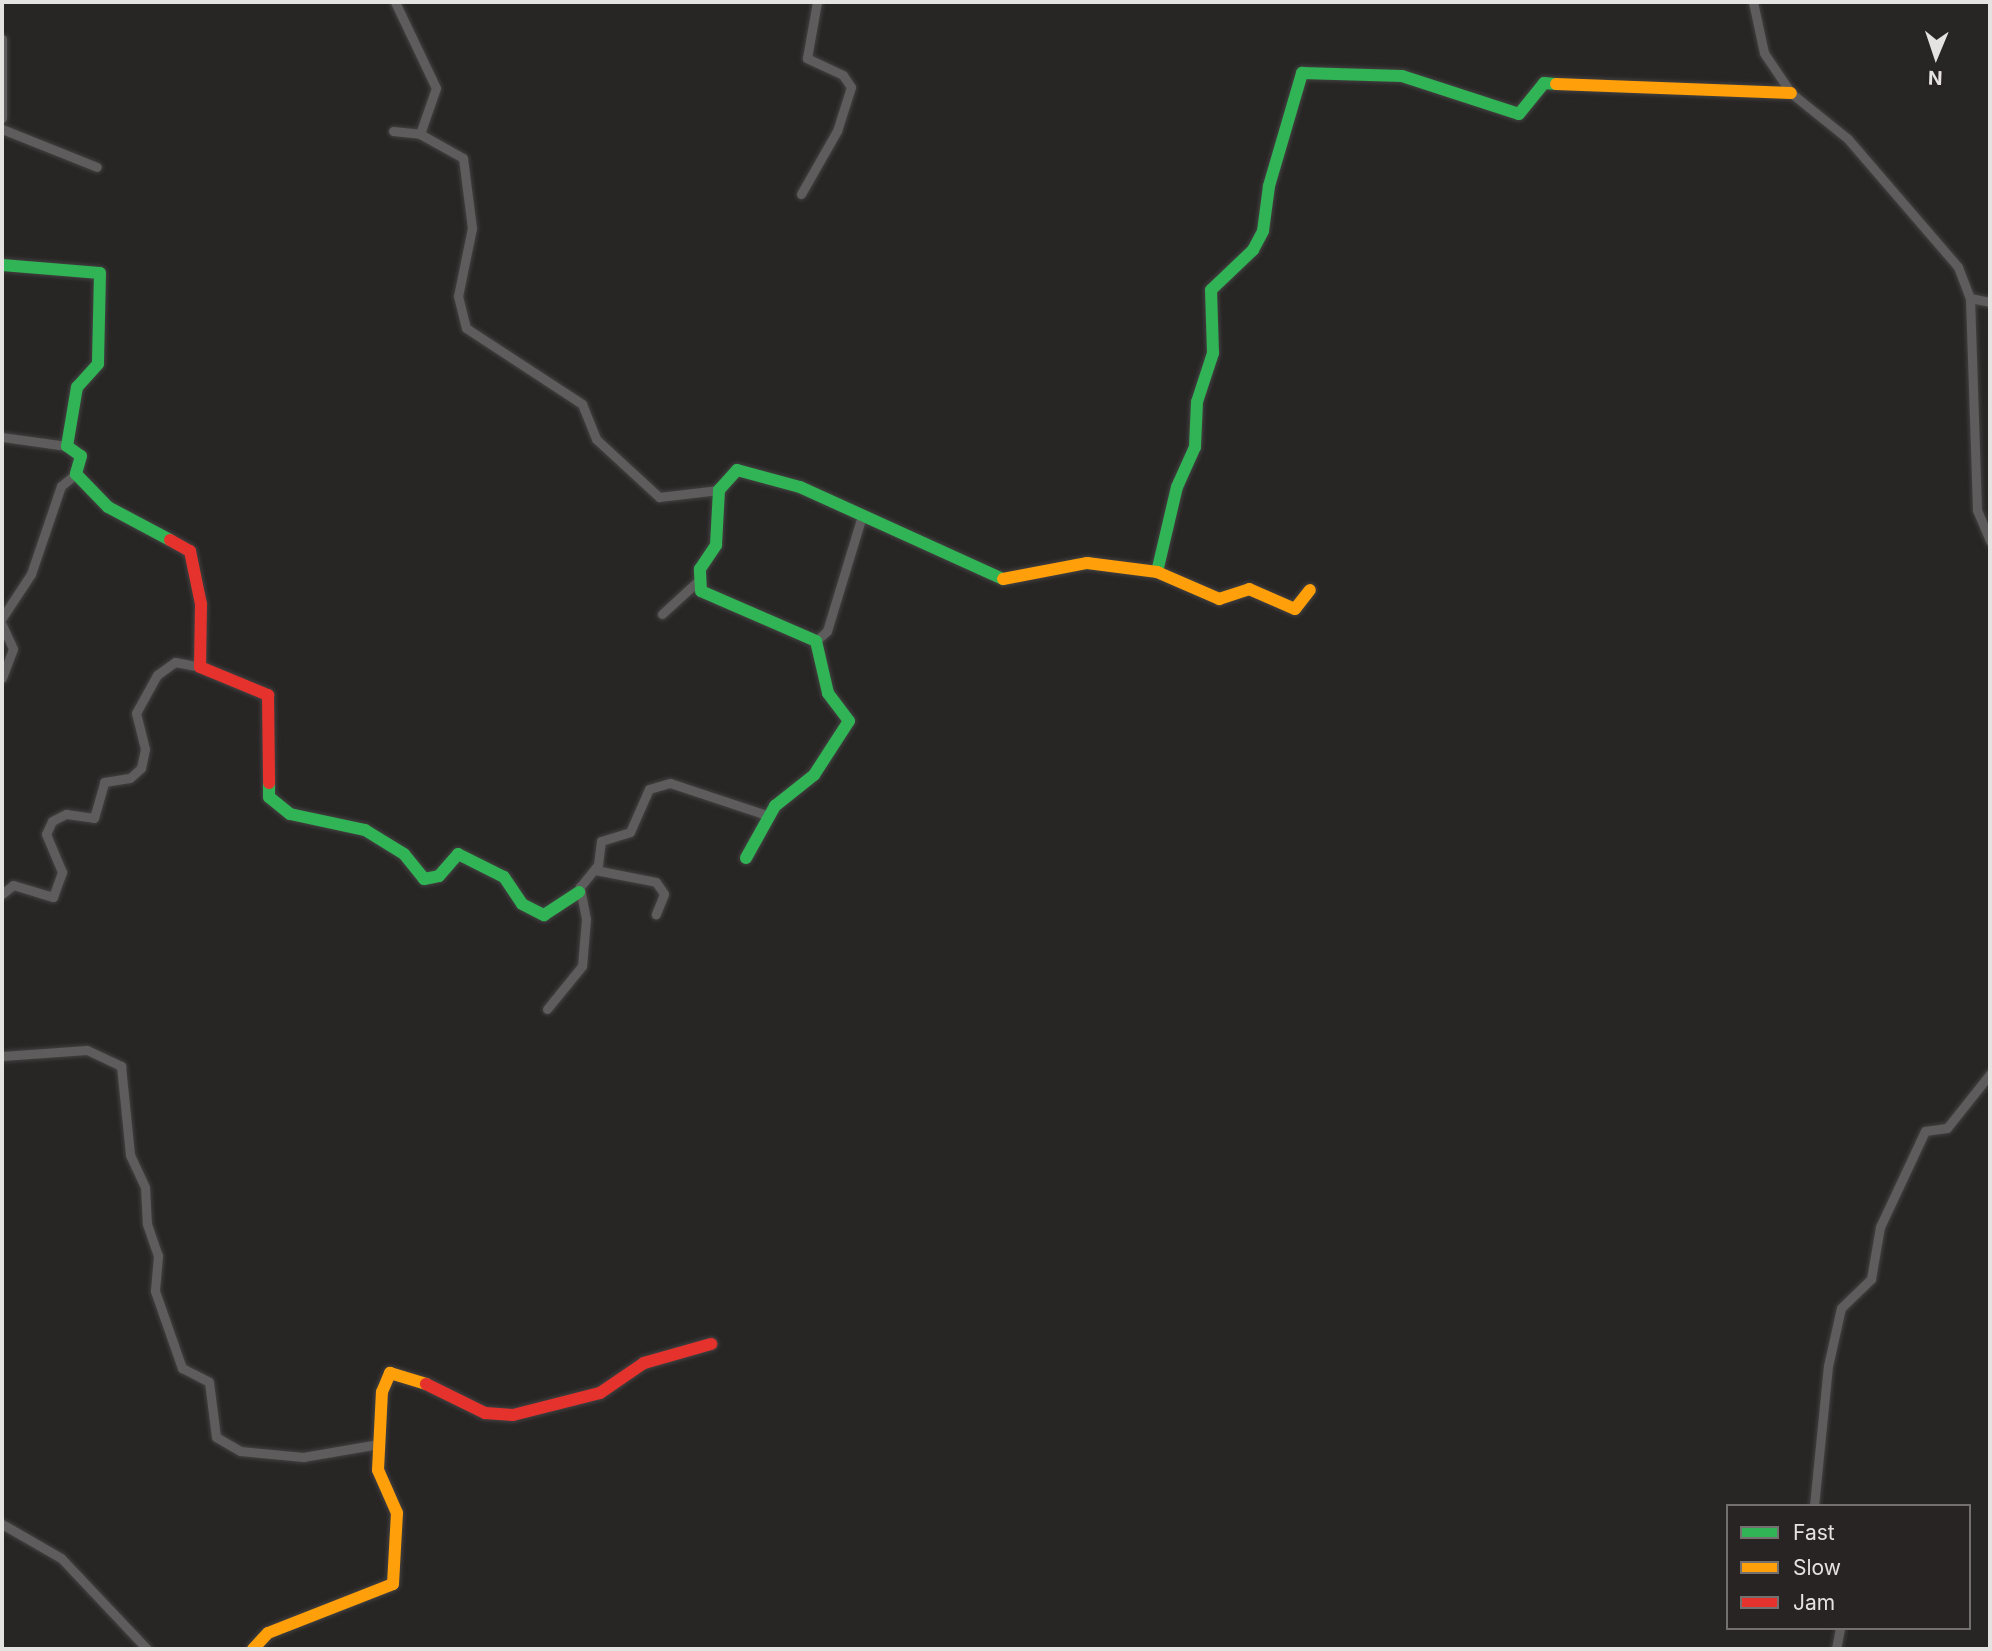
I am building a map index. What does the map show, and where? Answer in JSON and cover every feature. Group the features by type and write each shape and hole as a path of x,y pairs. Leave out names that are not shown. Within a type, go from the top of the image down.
{"street":[{"path":"395,2 436,88 420,134"},
{"path":"801,194 837,131 851,87 843,75 807,58 817,2"},
{"path":"1753,2 1764,53 1791,93 1848,139 1940,241 1970,298 1970,439 1977,510 1990,541"},
{"path":"2,40 2,118"},
{"path":"1157,572 1177,487 1195,447 1197,402 1213,353 1211,290 1253,250 1263,230 1269,186 1302,74 1402,76 1519,114 1541,83 1791,93"},
{"path":"2,129 97,167"},
{"path":"393,131 420,134 463,158 472,228 458,296 466,328 582,404 596,439 659,496 719,490"},
{"path":"2,265 100,273 99,364 74,392 67,446"},
{"path":"1970,298 1990,302"},
{"path":"2,437 67,446 81,453 76,474 61,486 31,574 2,618"},
{"path":"662,614 698,581 716,545 719,490 737,470 800,487 862,516 934,543 1001,579 1036,572 1054,572 1087,563 1157,572 1219,599 1249,589 1295,609 1310,590"},
{"path":"76,474 108,507 190,551 201,604 201,667"},
{"path":"816,641 827,631 862,516"},
{"path":"698,581 704,595 816,641"},
{"path":"2,625 13,649 2,678"},
{"path":"746,858 769,816 814,775 848,724 828,693 816,641"},
{"path":"2,894 13,885 53,897 62,872 46,834 52,821 66,814 94,818 104,782 130,778 141,768 145,749 136,713 157,676 175,662 201,667 268,695 267,793 285,811 365,830 404,854 424,879 439,876 460,855 504,877 522,904 544,915 579,892 595,870 601,841 630,832 642,799 656,784 769,816"},
{"path":"595,870 656,883 664,894 656,914"},
{"path":"547,1009 582,966 586,919 579,892"},
{"path":"2,1056 87,1050 121,1066 130,1154 145,1187 147,1224 158,1256 155,1291 180,1365 209,1382 216,1437 240,1451 303,1457 379,1444"},
{"path":"1814,1504 1828,1366 1841,1308 1871,1279 1879,1231 1925,1131 1947,1128 1990,1074"},
{"path":"253,1649 286,1624 391,1587 398,1529 378,1470 379,1444 390,1373 450,1392 485,1413 513,1415 600,1393 644,1363 711,1344"},
{"path":"2,1524 61,1558 147,1649"},
{"path":"1836,1649 1840,1630"}],"traffic: fast":[{"path":"1157,572 1177,487 1195,447 1197,402 1213,353 1211,290 1253,250 1263,231 1269,186 1302,73 1402,76 1519,114 1544,83 1556,84"},
{"path":"2,265 100,273 98,364 77,387 67,446 81,456 76,474 108,507 170,540"},
{"path":"746,858 775,806 814,775 849,721 828,693 816,641 701,591 700,569 716,545 719,490 737,470 800,487 1003,579"},
{"path":"269,783 269,797 290,814 365,830 404,854 424,879 439,876 458,854 504,877 522,904 544,915 579,892"}],"traffic: slow":[{"path":"1556,84 1791,93"},
{"path":"1003,579 1087,563 1157,572 1219,599 1249,589 1295,609 1310,590"},
{"path":"253,1649 268,1633 393,1584 397,1513 378,1470 382,1392 390,1373 426,1384"}],"traffic: jam":[{"path":"170,540 190,551 201,604 200,667 268,695 269,783"},
{"path":"426,1384 485,1413 513,1415 600,1393 644,1363 711,1344"}]}
